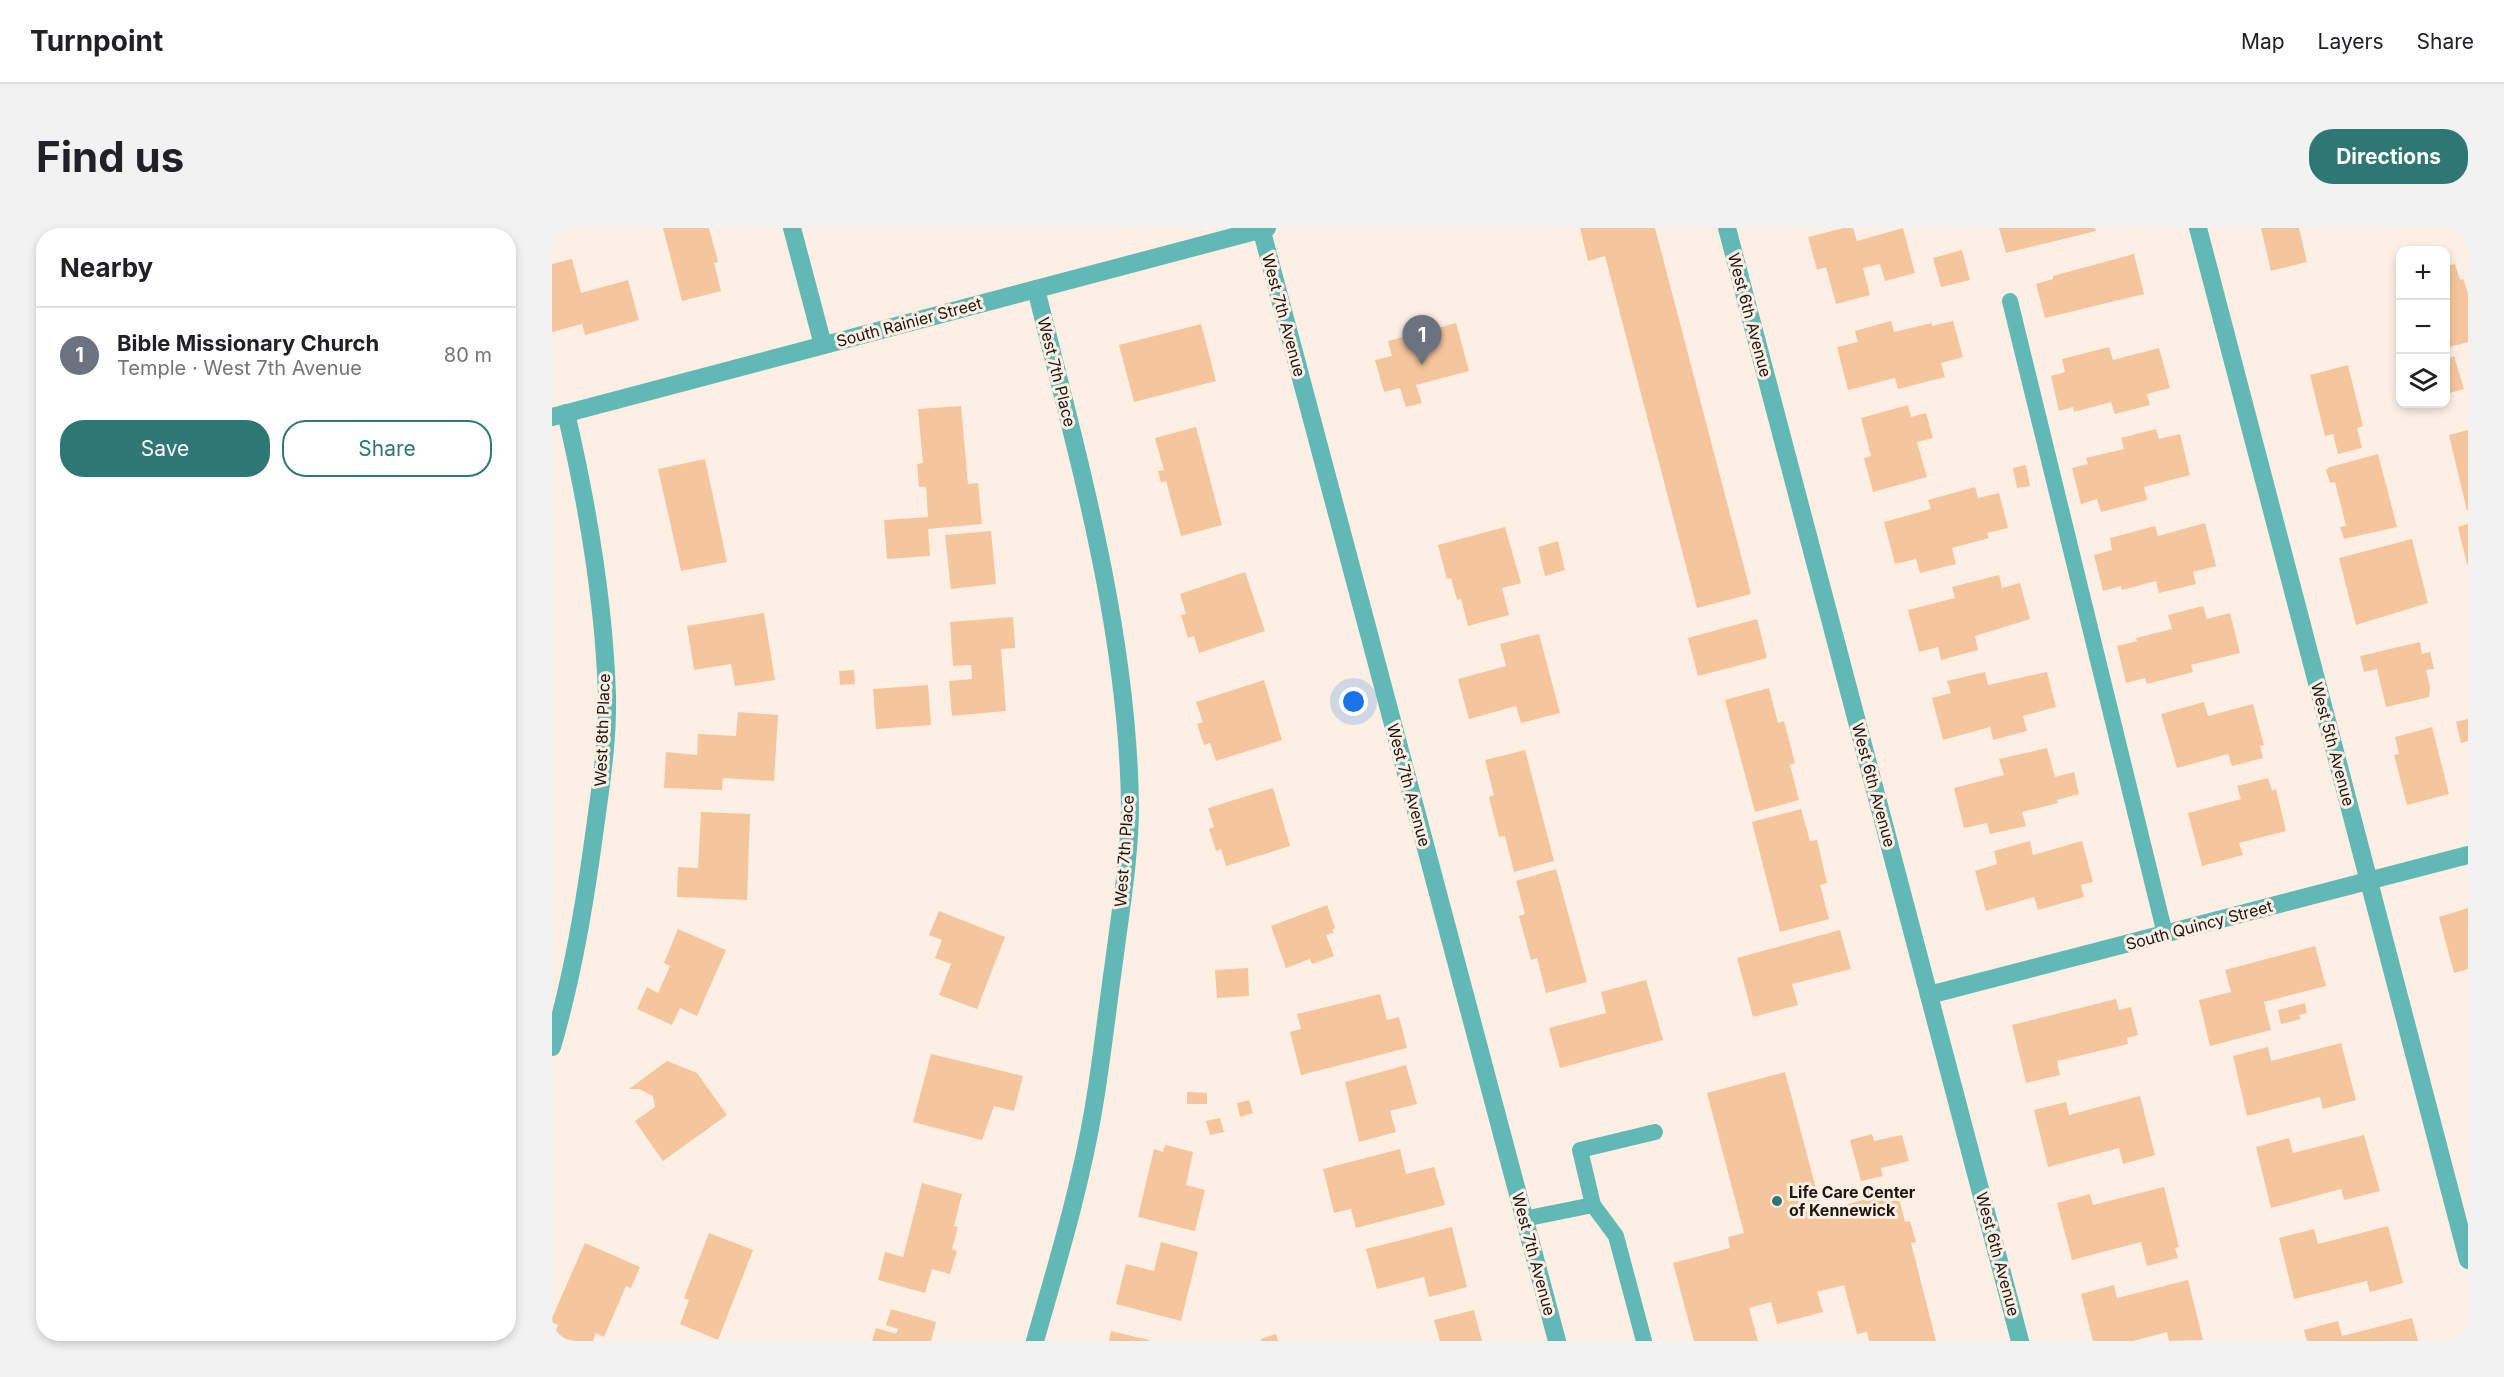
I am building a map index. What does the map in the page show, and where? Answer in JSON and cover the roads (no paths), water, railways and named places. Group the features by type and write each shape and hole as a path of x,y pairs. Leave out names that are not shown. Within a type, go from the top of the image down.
{"street":[{"path":"792,228 823,345"},
{"name":"South Rainier Street","path":"559,415 1263,228"},
{"name":"West 7th Avenue","path":"1263,228 1557,1341"},
{"name":"West 6th Avenue","path":"1727,228 2020,1341"},
{"name":"West 5th Avenue","path":"2198,228 2468,1260"},
{"name":"West 7th Place","path":"1035,1341 1063,1241 1094,1108 1120,919 1130,808 1123,706 1107,598 1084,483 1036,289"},
{"name":"West 8th Place","path":"552,1047 581,924 604,762 607,699 596,559 585,494 559,415"},
{"name":"South Quincy Street","path":"1929,995 2468,855"}],"lane":[{"path":"2010,300 2165,934"},
{"path":"1644,1341 1616,1236 1593,1205 1580,1150 1655,1132"},
{"path":"1524,1219 1593,1205"}],"place":[{"name":"Bible Missionary Church","path":"1422,365"},
{"name":"Life Care Center of Kennewick","path":"1777,1201"}]}
